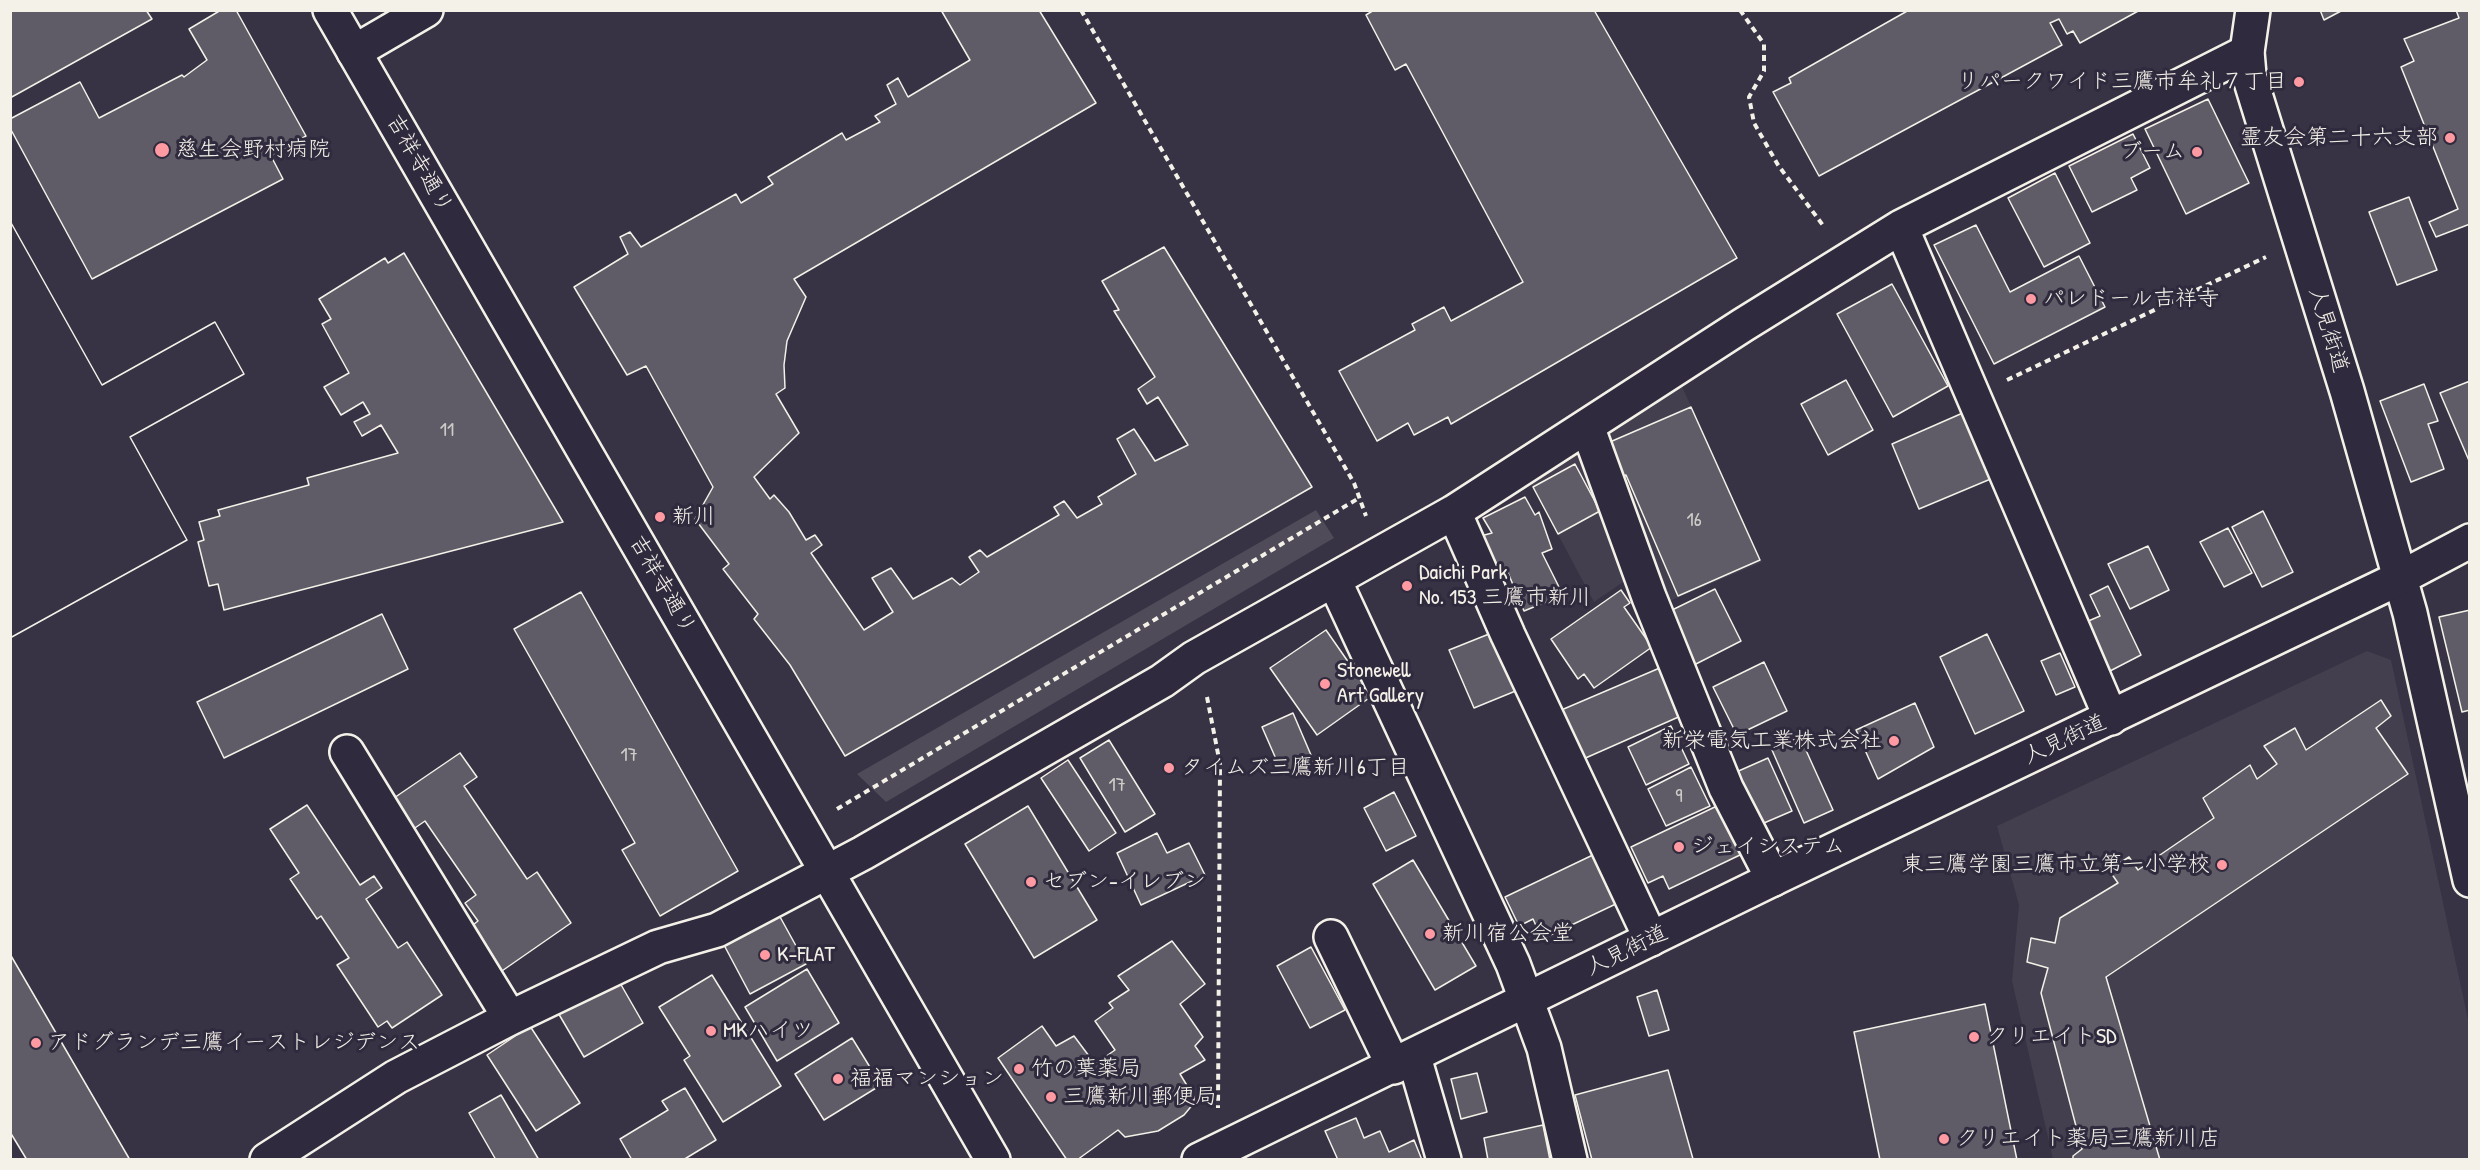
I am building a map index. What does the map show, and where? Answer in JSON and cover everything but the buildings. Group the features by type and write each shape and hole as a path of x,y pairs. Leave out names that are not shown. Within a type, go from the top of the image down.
{"main road":[{"name":"吉祥寺通り","path":"330,10 993,1160"},
{"path":"354,52 426,10"},
{"name":"人見街道","path":"1214,1156 1526,999 2400,578 2301,241 2256,98 2247,52 2253,10"},
{"path":"267,1160 396,1077 510,1018 658,947 717,930 828,872 1162,681 1194,658 1454,512 1901,226 2247,52"},
{"path":"1901,226 2111,718"},
{"path":"1587,426 1649,597 1726,788 1773,879"},
{"path":"1454,512 1508,635 1651,939"},
{"path":"2469,541 2400,578 2410,613 2469,880"},
{"path":"1334,580 1513,964 1544,1048 1570,1160"},
{"path":"348,752 510,1018"},
{"path":"1331,937 1404,1062 1444,1160"}],"path":[{"path":"1081,10 1354,483 1383,552"},
{"path":"1740,10 1764,44 1764,71 1749,97 1754,123 1778,165 1829,235"},
{"path":"1974,395 2301,241"},
{"path":"837,809 1359,498"},
{"path":"1194,658 1206,692 1220,764 1218,1119 1214,1156"}],"shaded area":[{"path":"1680,382 1762,562 1646,611 1632,576 1594,602 1529,480"},
{"path":"1316,510 1334,538 886,802 857,774"},
{"name":"東三鷹学園三鷹市立第一小学校","path":"2367,651 2391,660 2469,1024 2469,1159 2053,1159 2012,981 2019,905 1997,826"}],"place":[{"name":"リパークワイド三鷹市牟礼７丁目","path":"2299,82"},
{"name":"霊友会第二十六支部","path":"2450,138"},
{"name":"慈生会野村病院","path":"162,150"},
{"name":"ブーム","path":"2197,152"},
{"name":"パレドール吉祥寺","path":"2031,299"},
{"name":"新川","path":"660,517"},
{"name":"Daichi Park No. 153 三鷹市新川","path":"1407,586"},
{"name":"Stonewell Art Gallery","path":"1325,684"},
{"name":"新栄電気工業株式会社","path":"1894,741"},
{"name":"タイムズ三鷹新川6丁目","path":"1169,768"},
{"name":"ジェイシステム","path":"1679,847"},
{"name":"東三鷹学園三鷹市立第一小学校","path":"2222,865"},
{"name":"セブン-イレブン","path":"1031,882"},
{"name":"新川宿公会堂","path":"1430,934"},
{"name":"K-FLAT","path":"765,955"},
{"name":"MKハイツ","path":"711,1031"},
{"name":"クリエイトSD","path":"1974,1037"},
{"name":"アドグランデ三鷹イーストレジデンス","path":"36,1043"},
{"name":"竹の葉薬局","path":"1019,1069"},
{"name":"福福マンション","path":"838,1079"},
{"name":"三鷹新川郵便局","path":"1051,1097"},
{"name":"クリエイト薬局三鷹新川店","path":"1944,1139"}]}
